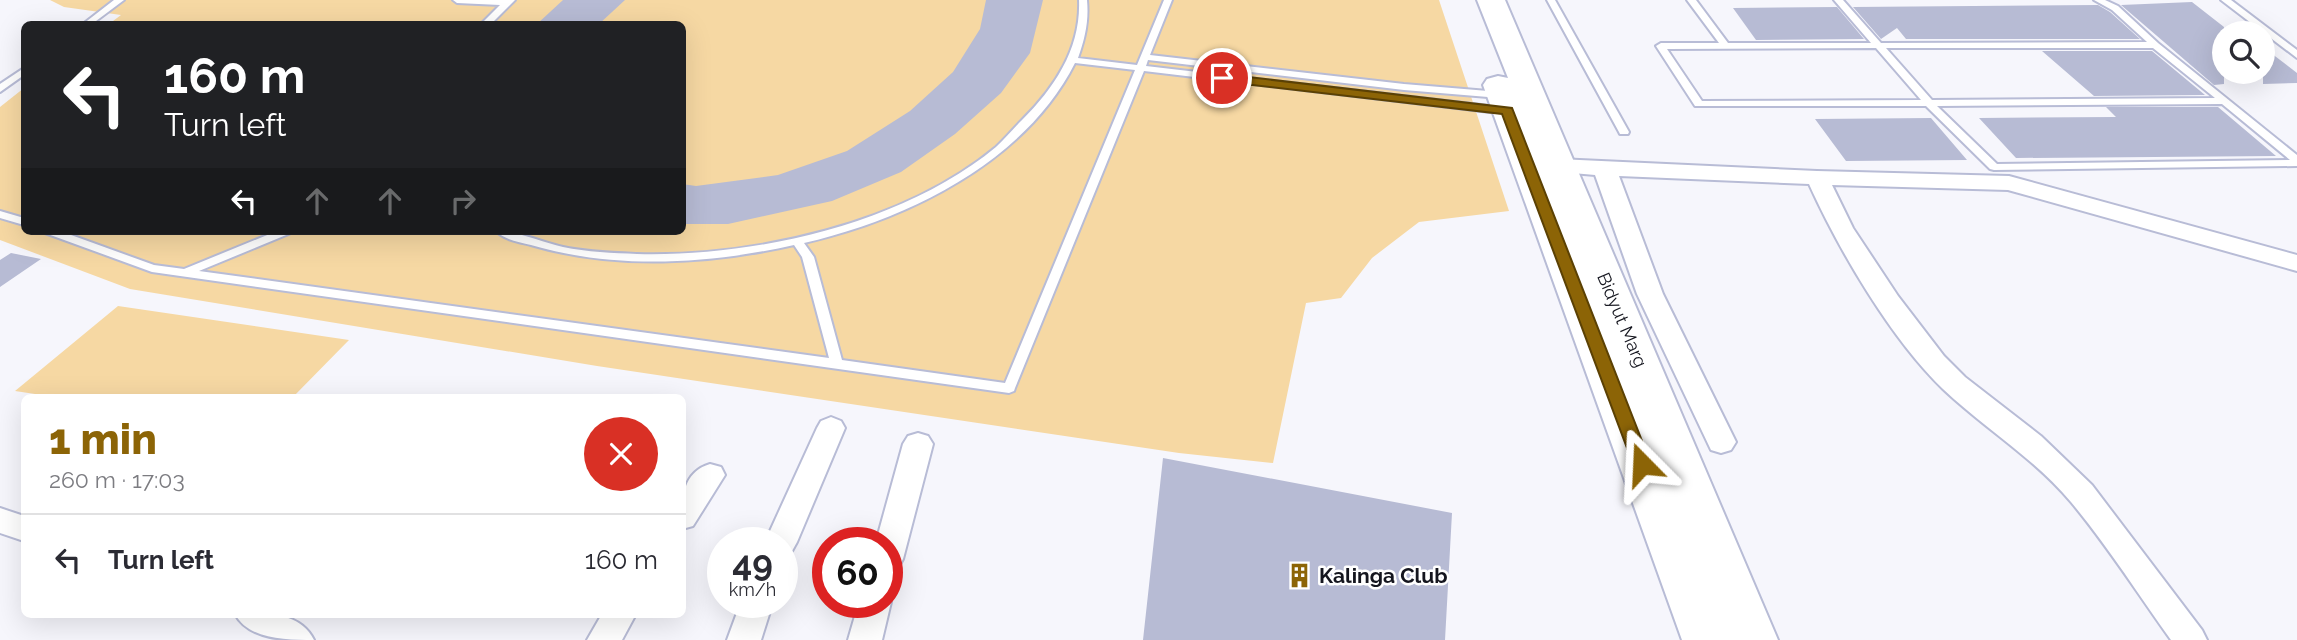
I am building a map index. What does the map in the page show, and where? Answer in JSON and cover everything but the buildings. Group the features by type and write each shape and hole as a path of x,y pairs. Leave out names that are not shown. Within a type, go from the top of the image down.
{"main road":[{"name":"Bidyut Marg","path":"1465,0 1707,640"},
{"name":"Bidyut Marg","path":"1491,0 1753,640"}],"street":[{"path":"1558,166 1816,178 2009,183 2297,263"},
{"path":"1604,167 1650,294 1721,442"},
{"path":"1816,178 1840,228 1934,363 1955,384 2031,444 2081,493 2190,640"},
{"path":"788,527 831,428"},
{"path":"896,527 919,444"},
{"path":"686,511 710,475"},
{"path":"0,520 21,528"},
{"path":"258,618 297,640"},
{"path":"604,640 618,618"},
{"path":"744,640 752,618"},
{"path":"865,640 871,618"}],"lane":[{"path":"91,21 120,0"},
{"path":"457,0 509,2"},
{"path":"509,235 576,253 646,258 719,256 799,243 903,207 974,168 1024,129 1055,89 1073,60 1080,34 1083,0"},
{"path":"60,235 152,268 1009,388 1168,0"},
{"path":"1551,0 1623,132"},
{"path":"1691,0 1724,45"},
{"path":"1838,0 1930,104 1994,167 2297,162"},
{"path":"2098,0 2115,8 2155,45 2297,162"},
{"path":"2225,0 2297,55"},
{"path":"489,21 509,2"},
{"path":"2155,45 1661,46 1699,104 2225,101"},
{"path":"1073,60 1143,62 1404,88 1504,103"},
{"path":"1143,62 1504,103"},
{"path":"0,89 21,73"},
{"path":"0,214 21,221"},
{"path":"188,271 277,235"},
{"path":"799,243 808,257 838,364"}],"shaded area":[{"path":"50,0 1439,0 1509,211 1419,222 1372,258 1341,298 1306,303 1273,463 1179,453 597,366 130,289 0,240 0,107 21,90 21,235 686,235 686,21 113,21 121,15 64,7"},
{"path":"118,306 349,340 296,394 35,394 15,391"}],"place":[{"name":"Kalinga Club","path":"1299,576"}],"route":[{"path":"1222,78 1507,111 1642,464"}]}
